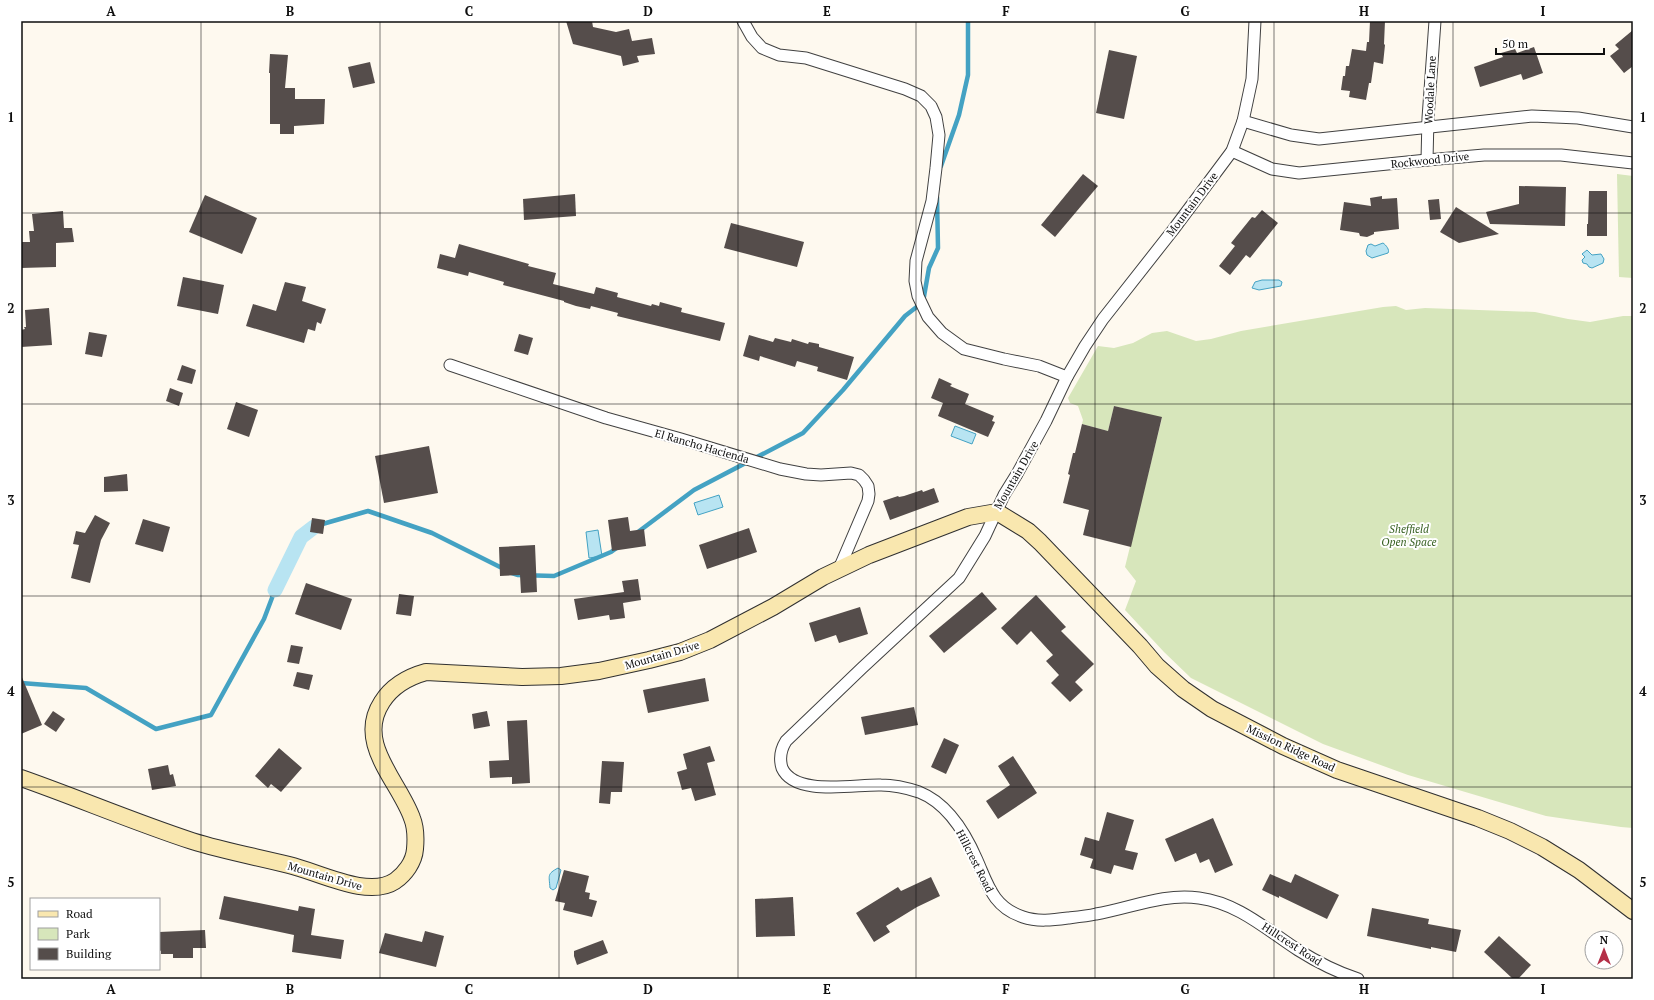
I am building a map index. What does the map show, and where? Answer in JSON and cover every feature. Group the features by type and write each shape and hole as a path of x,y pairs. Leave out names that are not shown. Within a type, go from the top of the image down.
{"main road":[{"name":"Mountain Drive","path":"21,778 129,819 193,841 235,853 290,865 354,885 372,888 380,887 395,881 402,875 412,862 415,853 417,835 412,817 377,753 374,735 375,716 391,690 398,684 415,675 426,672 522,677 561,676 599,671 680,652 710,640 869,555 968,517 997,512"},
{"name":"Mission Ridge Road","path":"997,512 1028,531 1140,646 1157,666 1183,690 1212,709 1283,746 1337,770 1478,818 1510,831 1542,847 1580,870 1633,911"}],"street":[{"path":"743,21 752,37 762,48 779,54 806,58 905,89 921,96 931,106 936,117 939,135 932,201 916,261 918,296 928,317 942,333 964,350 1004,360 1039,366 1067,377"},
{"name":"Mountain Drive","path":"997,512 1004,494 1039,433 1067,377 1104,319 1232,151 1243,121 1254,64 1255,21"},
{"name":"Woodale Lane","path":"1427,160 1435,21"},
{"path":"1243,121 1274,131 1313,138 1335,138 1493,119 1542,116 1578,118 1633,127"},
{"name":"Rockwood Drive","path":"1232,151 1272,169 1299,173 1427,160 1522,154 1568,156 1633,163"},
{"name":"El Rancho Hacienda","path":"450,365 606,418 780,469 806,474 821,475 851,473 858,475 868,486 868,501 839,570"},
{"name":"Hillcrest Road","path":"997,512 975,554 959,578 786,741 780,756 781,765 790,779 798,783 824,787 894,786 916,791 929,796 950,814 966,839 993,896 1011,913 1023,918 1042,920 1062,919 1096,914 1169,897 1202,898 1217,902 1238,911 1264,926 1317,962 1358,979"}],"green space":[{"path":"1617,174 1633,176 1633,278 1619,277"},
{"name":"Sheffield Open Space","path":"1396,306 1406,310 1425,308 1535,312 1590,322 1623,316 1633,316 1633,828 1546,816 1408,775 1323,744 1191,678 1164,652 1125,610 1136,581 1125,567 1162,418 1114,406 1108,431 1082,424 1083,420 1078,406 1070,403 1068,398 1098,346 1114,348 1133,343 1152,333 1167,331 1196,341 1211,339 1241,331"}],"water":[{"path":"1383,243 1388,249 1388,253 1372,258 1367,255 1366,251 1368,245 1371,244 1375,246"},
{"path":"1587,250 1592,255 1601,254 1604,259 1603,263 1592,268 1583,263 1582,260 1585,257 1582,254"},
{"path":"1262,280 1279,280 1282,282 1281,286 1259,290 1252,288 1255,282"},
{"path":"955,426 976,434 972,444 951,436"},
{"path":"719,495 723,507 698,515 694,503"},
{"path":"598,530 602,556 589,558 586,532"},
{"path":"558,868 561,870 556,888 553,890 550,888 550,874"}],"building":[{"path":"566,21 592,21 593,27 616,32 629,29 632,41 652,38 655,54 637,56 639,62 623,66 621,56 573,44"},
{"path":"1370,21 1385,21 1385,45 1383,64 1374,62 1371,83 1369,83 1366,100 1349,97 1350,91 1341,90 1343,76 1345,76 1346,66 1349,66 1352,49 1366,51 1367,42 1369,42"},
{"path":"1633,30 1633,66 1624,73 1610,56 1619,49 1615,45"},
{"path":"1534,47 1543,73 1523,80 1521,74 1480,87 1474,67 1503,57 1501,53 1515,49 1517,53"},
{"path":"1109,50 1137,56 1124,119 1096,113"},
{"path":"270,54 288,55 285,88 295,88 295,99 325,99 324,124 294,126 294,134 280,134 280,124 270,124"},
{"path":"370,62 375,83 353,88 348,67"},
{"path":"1083,174 1098,186 1055,237 1041,225"},
{"path":"1519,186 1566,187 1565,226 1490,224 1486,212 1519,204"},
{"path":"1589,191 1607,191 1607,236 1587,236"},
{"path":"575,194 576,216 524,220 523,199"},
{"path":"205,195 257,218 242,254 189,232"},
{"path":"1382,196 1382,199 1397,198 1399,229 1374,232 1374,234 1367,237 1360,236 1359,233 1340,230 1344,202 1371,206 1370,198"},
{"path":"1439,199 1441,219 1430,220 1428,200"},
{"path":"1456,207 1499,234 1459,243 1440,232"},
{"path":"1262,210 1278,223 1250,258 1246,255 1230,275 1219,266 1235,246 1231,243 1252,217 1255,218"},
{"path":"63,211 64,228 72,228 74,242 56,243 56,267 21,268 21,242 30,242 29,231 34,231 32,214"},
{"path":"731,223 804,242 797,267 724,248"},
{"path":"459,244 529,264 528,266 556,273 553,284 594,294 596,287 618,293 617,297 651,306 652,304 659,306 660,302 682,308 681,312 725,323 720,341 617,316 618,313 591,306 590,309 576,306 564,301 503,285 504,282 469,272 468,276 437,268 440,254 455,258"},
{"path":"183,277 224,285 218,314 177,306"},
{"path":"285,282 306,287 302,301 326,309 321,324 317,322 315,331 308,329 304,343 246,326 253,304 276,311"},
{"path":"49,308 52,345 21,347 21,330 25,329 24,327 26,327 25,310"},
{"path":"89,332 107,335 102,357 85,354"},
{"path":"519,334 533,338 528,355 514,351"},
{"path":"749,335 773,342 775,338 791,342 792,339 808,344 809,342 819,344 819,347 854,357 847,380 817,371 818,367 797,361 795,367 760,356 759,361 743,356"},
{"path":"182,365 196,370 192,384 177,380"},
{"path":"939,378 952,384 950,386 969,394 965,404 994,416 992,421 995,422 988,437 938,416 943,403 931,398"},
{"path":"170,388 183,393 179,406 166,401"},
{"path":"236,402 258,410 249,437 227,429"},
{"path":"1114,406 1162,417 1131,547 1083,535 1089,510 1063,503 1070,475 1068,474 1073,453 1075,453 1082,424 1108,431"},
{"path":"429,446 438,493 384,503 375,456"},
{"path":"127,474 128,491 104,492 104,477"},
{"path":"934,488 939,502 890,520 883,501"},
{"path":"95,515 110,523 101,540 90,583 71,578 79,545 73,544 76,531 85,533"},
{"path":"628,517 630,531 644,529 646,546 612,551 608,520"},
{"path":"312,518 325,520 323,534 310,532"},
{"path":"143,519 170,527 163,552 135,544"},
{"path":"749,528 757,552 707,569 699,545"},
{"path":"535,545 537,592 521,593 520,575 500,576 499,547"},
{"path":"638,579 641,600 623,603 625,618 610,620 609,615 578,620 574,599 624,592 622,581"},
{"path":"306,583 352,599 341,630 295,614"},
{"path":"982,592 997,609 944,653 929,636"},
{"path":"399,594 414,596 411,616 396,614"},
{"path":"1036,595 1066,627 1061,631 1094,664 1075,682 1083,690 1070,702 1051,683 1059,675 1046,661 1053,655 1031,631 1017,645 1001,628"},
{"path":"860,607 868,634 839,643 836,635 815,642 809,623"},
{"path":"291,645 303,647 299,664 287,662"},
{"path":"297,672 313,675 309,690 293,686"},
{"path":"21,675 42,725 21,734"},
{"path":"705,678 709,701 648,713 643,690"},
{"path":"914,707 918,725 865,735 861,717"},
{"path":"53,711 65,719 56,732 44,724"},
{"path":"487,711 490,726 474,729 472,714"},
{"path":"527,720 530,783 512,784 512,777 490,778 489,761 509,760 507,721"},
{"path":"944,738 959,745 946,774 931,767"},
{"path":"710,746 715,761 707,763 716,795 695,801 691,788 682,790 677,772 687,769 683,754"},
{"path":"279,748 302,768 281,792 271,784 268,788 255,776"},
{"path":"1013,756 1037,793 998,819 986,801 1010,785 998,766"},
{"path":"602,761 624,762 622,792 611,792 610,804 599,803"},
{"path":"168,765 170,775 173,774 176,786 152,790 148,769"},
{"path":"1107,812 1134,820 1125,850 1138,853 1133,870 1114,865 1111,874 1090,868 1093,859 1080,855 1085,837 1099,841"},
{"path":"1213,818 1233,865 1215,873 1209,859 1200,863 1196,853 1175,862 1165,839"},
{"path":"564,870 589,876 585,892 590,893 589,899 597,901 592,917 563,910 565,903 555,901"},
{"path":"1270,874 1291,883 1295,874 1339,895 1327,919 1279,896 1279,898 1262,890"},
{"path":"931,877 940,896 917,907 886,926 890,932 874,942 856,913 898,887 901,891"},
{"path":"224,896 298,911 299,906 315,909 311,935 344,940 341,959 292,952 294,935 219,919"},
{"path":"793,897 795,936 756,937 755,899"},
{"path":"1372,908 1429,919 1428,924 1461,930 1456,952 1431,947 1431,949 1367,936"},
{"path":"205,930 206,948 193,948 193,958 173,958 173,954 161,954 160,932"},
{"path":"425,931 444,936 436,967 379,953 385,933 422,942"},
{"path":"1499,936 1531,965 1518,979 1513,979 1484,952"},
{"path":"603,940 608,953 577,965 574,951"}],"waterway":[{"path":"941,166 959,115 968,75 968,21"},
{"path":"638,532 694,490 803,433 843,390 905,316 923,302 929,268 938,248 937,197"},
{"path":"319,525 368,511 432,533 504,569"},
{"path":"275,590 301,537 314,527"},
{"path":"512,573 518,575 554,576 611,552 618,547"},
{"path":"21,683 86,688 156,729 211,715 264,619 275,590"}]}
